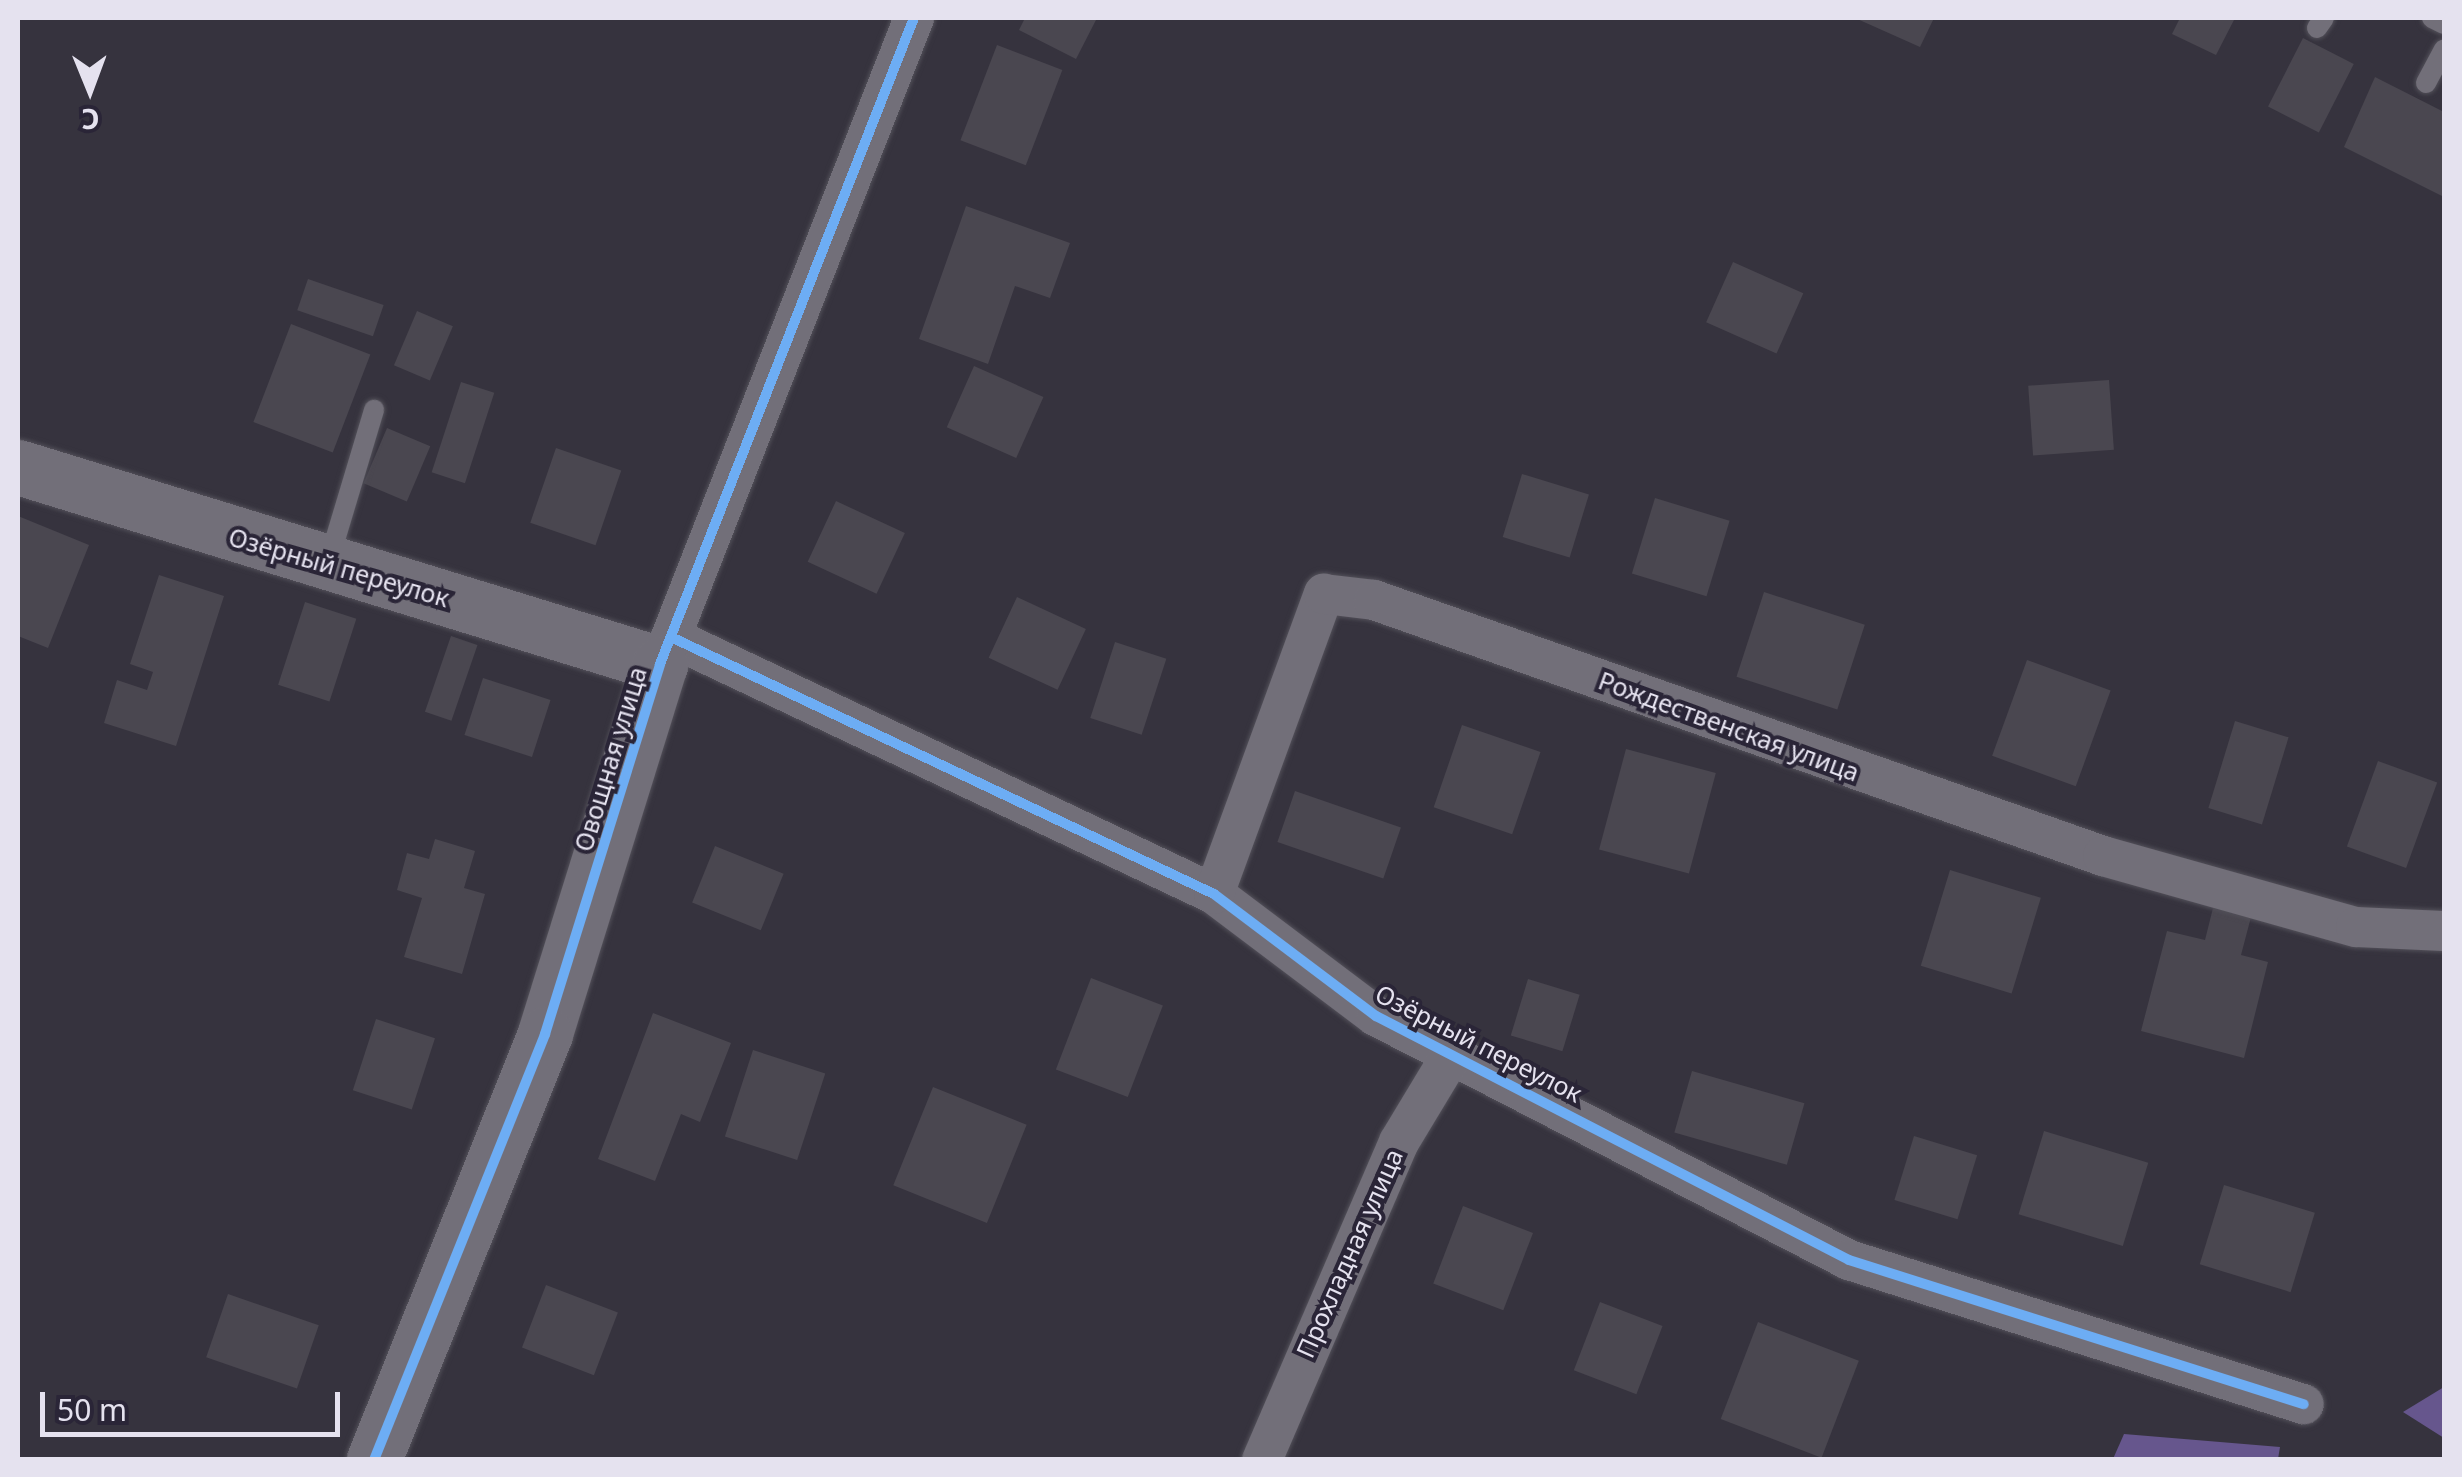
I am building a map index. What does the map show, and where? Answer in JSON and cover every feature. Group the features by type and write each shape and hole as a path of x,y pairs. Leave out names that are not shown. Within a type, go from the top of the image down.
{"street":[{"name":"Овощная улица","path":"374,1460 544,1034 666,651 914,18"},
{"name":"Озёрный переулок","path":"18,468 328,562 666,651 1214,894 1376,1016 1849,1260 2304,1404"},
{"name":"Рождественская улица","path":"1214,894 1324,594 1374,600 2103,856 2356,928 2444,931"},
{"name":"Прохладная улица","path":"1262,1460 1399,1142 1452,1054"}],"lane":[{"path":"2432,18 2444,24"},
{"path":"2426,82 2444,49"},
{"path":"328,562 348,478 374,410"}],"shaded area":[{"path":"2444,1387 2444,1438 2403,1412"},
{"path":"2124,1434 2280,1447 2278,1459 2113,1459"}],"building":[{"path":"1025,18 1097,18 1076,59 1019,30"},
{"path":"1855,18 1934,18 1920,47"},
{"path":"2180,18 2235,18 2216,55 2172,34"},
{"path":"2303,38 2354,64 2319,132 2268,107"},
{"path":"997,45 1062,70 1026,165 960,140"},
{"path":"2375,77 2444,112 2444,197 2344,147"},
{"path":"966,206 1070,243 1050,298 1015,286 988,364 919,339"},
{"path":"1733,262 1803,293 1776,354 1706,322"},
{"path":"308,279 384,305 373,336 297,310"},
{"path":"417,311 453,326 430,381 394,365"},
{"path":"291,324 370,354 333,452 253,422"},
{"path":"974,366 1043,397 1016,458 947,427"},
{"path":"2109,380 2114,450 2033,455 2028,386"},
{"path":"461,382 494,393 465,483 432,472"},
{"path":"387,428 430,446 407,502 364,483"},
{"path":"556,448 621,470 596,545 530,523"},
{"path":"1522,474 1589,494 1570,558 1503,537"},
{"path":"1655,498 1730,521 1706,596 1632,574"},
{"path":"836,501 905,533 877,594 808,562"},
{"path":"18,516 89,545 48,648 18,636"},
{"path":"159,575 224,596 176,746 104,723 117,680 147,690 153,672 130,664"},
{"path":"1764,592 1865,625 1837,709 1736,677"},
{"path":"1017,597 1086,629 1058,690 989,658"},
{"path":"305,602 356,619 329,701 278,685"},
{"path":"451,636 477,645 451,721 425,712"},
{"path":"1115,642 1166,659 1142,735 1090,718"},
{"path":"2027,660 2111,690 2076,786 1992,756"},
{"path":"483,678 551,700 532,757 464,735"},
{"path":"2235,721 2289,737 2262,824 2208,808"},
{"path":"1462,725 1540,752 1512,834 1434,807"},
{"path":"1626,749 1716,773 1689,874 1599,849"},
{"path":"2378,761 2437,783 2406,868 2347,847"},
{"path":"1295,791 1401,827 1383,879 1277,842"},
{"path":"435,839 475,851 464,888 485,894 462,974 404,957 422,898 397,890 407,853 429,859"},
{"path":"715,846 784,874 761,930 692,903"},
{"path":"1950,870 2041,898 2012,993 1921,966"},
{"path":"2213,908 2251,917 2241,955 2268,962 2244,1058 2141,1031 2167,931 2205,940"},
{"path":"1091,978 1163,1006 1128,1097 1056,1069"},
{"path":"1528,979 1580,995 1562,1051 1511,1035"},
{"path":"653,1013 731,1043 700,1122 681,1114 655,1181 598,1159"},
{"path":"376,1019 435,1038 412,1109 353,1090"},
{"path":"753,1050 825,1073 797,1160 725,1137"},
{"path":"1692,1071 1804,1103 1787,1165 1674,1133"},
{"path":"933,1087 1027,1125 987,1223 893,1185"},
{"path":"2044,1131 2148,1163 2123,1246 2019,1214"},
{"path":"1914,1136 1977,1155 1958,1219 1894,1200"},
{"path":"2224,1185 2315,1213 2291,1292 2200,1264"},
{"path":"1463,1206 1533,1233 1503,1310 1433,1283"},
{"path":"546,1285 618,1313 594,1375 522,1348"},
{"path":"228,1294 319,1325 297,1389 206,1357"},
{"path":"1600,1302 1663,1326 1636,1394 1574,1370"},
{"path":"1758,1322 1859,1361 1822,1458 1721,1419"}],"cycle path":[{"path":"374,1460 545,1034 660,664 914,18"},
{"path":"671,637 1214,894 1376,1016 1849,1260 2304,1404"}]}
